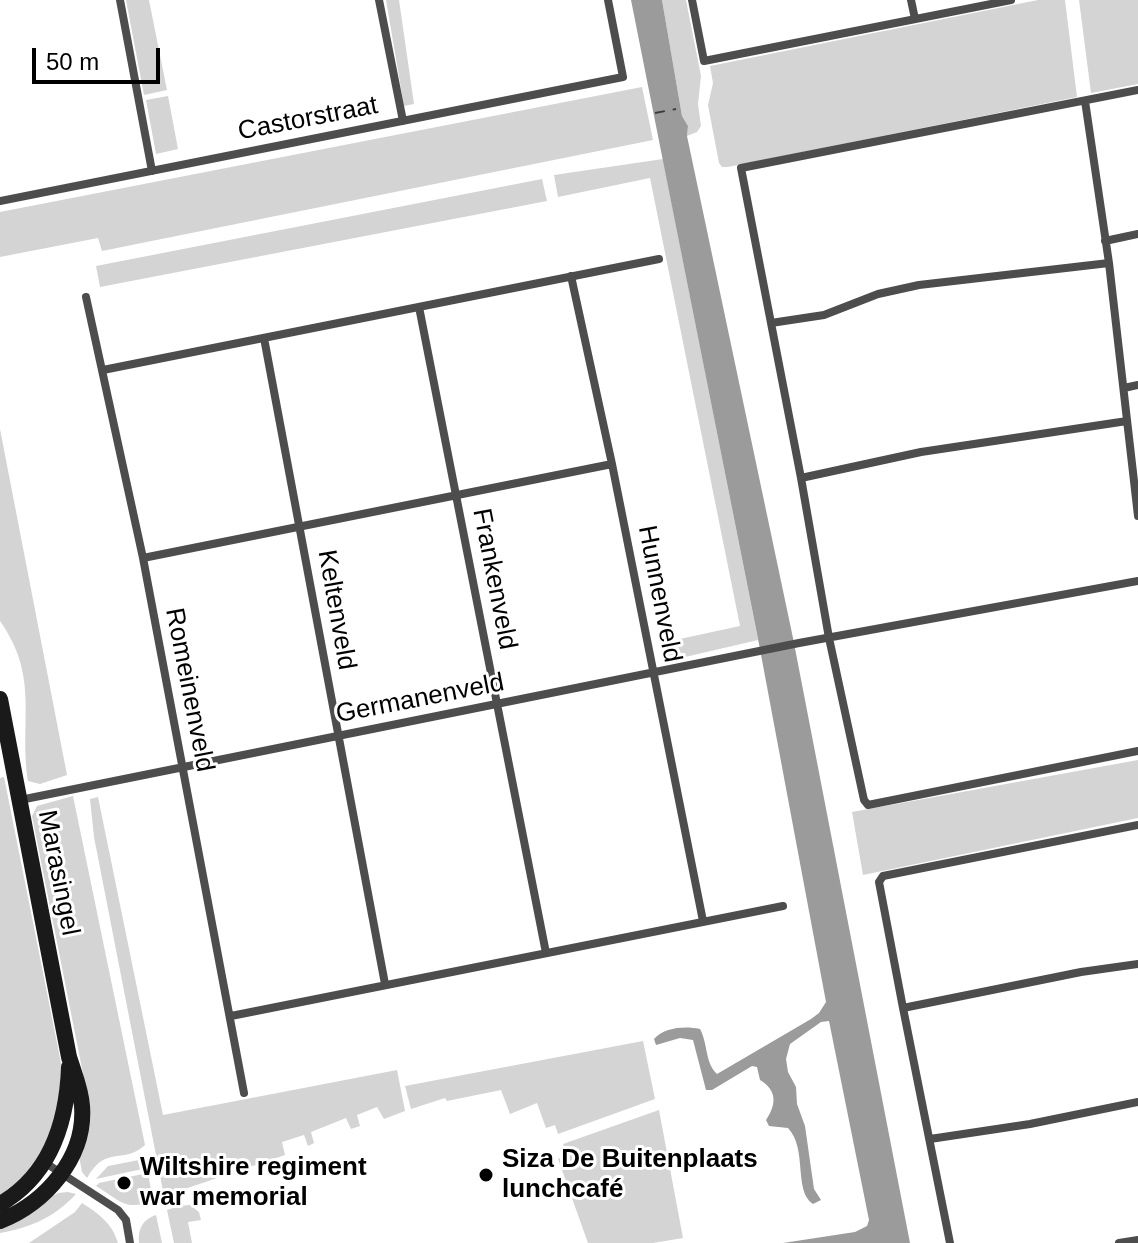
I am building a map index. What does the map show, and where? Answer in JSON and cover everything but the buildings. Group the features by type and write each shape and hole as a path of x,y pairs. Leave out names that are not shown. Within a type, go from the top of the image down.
{"street":[{"path":"120,0 152,171"},
{"path":"379,0 403,121"},
{"name":"Castorstraat","path":"0,201 623,77 608,0"},
{"path":"692,0 704,61 1011,0"},
{"path":"911,0 915,19"},
{"path":"1138,90 741,168 829,638 864,800 868,805 1138,751"},
{"path":"1085,101 1109,263 1138,516"},
{"path":"1105,241 1138,234"},
{"path":"103,370 659,259"},
{"path":"771,323 824,315 878,294 919,285 1109,263"},
{"name":"Hunnenveld","path":"571,276 655,674 703,921"},
{"name":"Romeinenveld","path":"86,297 185,768 244,1093"},
{"name":"Frankenveld","path":"419,307 546,953"},
{"name":"Keltenveld","path":"264,338 385,984"},
{"path":"1124,388 1138,385"},
{"path":"801,478 921,452 1127,421"},
{"path":"143,558 612,464"},
{"name":"Germanenveld","path":"19,800 799,643 1138,581"},
{"name":"Marasingel","path":"0,699 69,1057 82,1109 77,1142 62,1173 32,1205 0,1221"},
{"path":"950,1243 879,882 883,876 1138,825"},
{"path":"231,1016 783,906"},
{"path":"903,1008 1081,972 1138,964"},
{"name":"Marasingel","path":"0,1204 26,1185 55,1145 64,1117 69,1057"},
{"path":"930,1139 1030,1124 1138,1102"},
{"path":"44,1162 118,1210 126,1220 130,1243"},
{"path":"1119,1243 1138,1240"}],"shaded area":[{"path":"126,0 149,0 167,90 144,95"},
{"path":"386,0 399,0 414,104 404,106"},
{"path":"631,0 662,0 682,116 688,126 687,136 793,638 910,1243 783,1243 855,1232 867,1226 869,1220 829,1021 821,1022 790,1044 786,1059 805,1126 814,1189 821,1200 813,1204 803,1190 794,1137 788,1128 769,1126 766,1120 774,1098 760,1080 757,1067 752,1066 712,1090 706,1090 693,1040 680,1038 656,1045 654,1039 676,1028 700,1029 710,1064 717,1074 811,1019 826,1002 759,644"},
{"path":"662,0 686,0 701,76 698,104 701,126 697,132 687,136 688,126 682,116"},
{"path":"1038,0 1065,0 1077,97 728,167 722,167 719,163 708,105 713,83 710,66"},
{"path":"1079,0 1138,0 1138,84 1091,93"},
{"path":"642,87 653,140 102,251 98,238 0,257 0,212"},
{"path":"168,96 178,149 156,154 146,100"},
{"path":"663,159 758,640 668,661 664,660 661,643 740,626 650,178 558,197 554,175"},
{"path":"542,179 547,201 100,287 96,266"},
{"path":"0,429 67,775 40,784 28,781 24,680 20,661 0,621"},
{"path":"1138,760 1138,818 863,875 852,812"},
{"path":"4,777 61,1063 58,1104 50,1138 32,1168 0,1195 0,778"},
{"path":"73,796 145,1145 130,1154 101,1161 87,1178 82,1172 79,1156 88,1099 32,816 37,806"},
{"path":"98,797 163,1115 397,1070 405,1111 384,1119 377,1107 357,1115 360,1126 351,1129 346,1118 311,1132 314,1143 308,1146 304,1135 282,1142 285,1155 164,1196 94,837 90,799"},
{"path":"643,1041 655,1099 558,1134 555,1125 546,1128 537,1103 510,1114 501,1090 447,1101 445,1098 411,1109 405,1086"},
{"path":"659,1110 683,1238 653,1243 588,1243 558,1159 567,1154 563,1144"},
{"path":"139,1160 147,1168 96,1179 108,1166"},
{"path":"148,1173 153,1201 143,1204 123,1203 96,1186 99,1183"},
{"path":"58,1193 76,1194 51,1215 32,1225 0,1233 0,1225"},
{"path":"82,1203 104,1220 118,1243 29,1243 75,1212"},
{"path":"190,1205 199,1212 201,1220 188,1222 192,1243 174,1243 167,1210"},
{"path":"156,1215 162,1243 139,1243 142,1226"}],"ferry route":[{"path":"655,113 676,109"}],"place":[{"name":"Siza De Buitenplaats lunchcafé","path":"486,1175"},
{"name":"Wiltshire regiment war memorial","path":"124,1183"}]}
